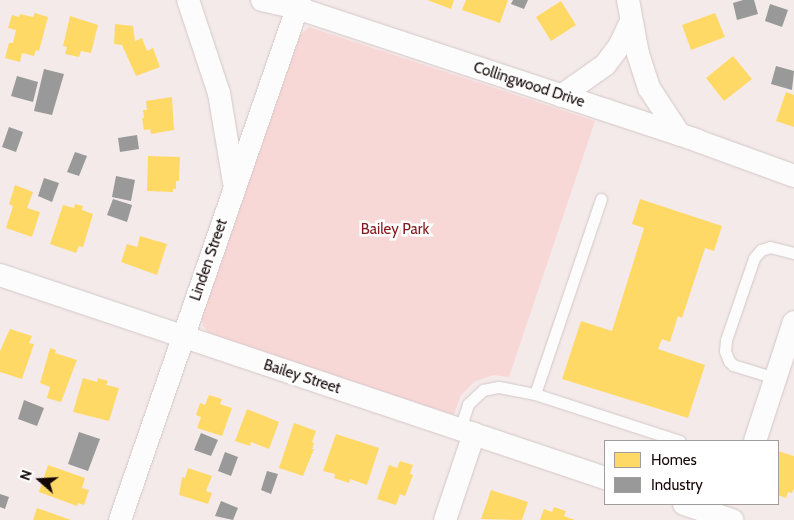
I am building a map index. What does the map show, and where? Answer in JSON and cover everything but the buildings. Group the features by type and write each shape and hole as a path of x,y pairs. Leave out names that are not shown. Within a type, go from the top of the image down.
{"street":[{"path":"188,0 220,93 235,184"},
{"name":"Collingwood Drive","path":"262,0 298,4 794,176"},
{"name":"Linden Street","path":"120,520 298,4"},
{"path":"561,96 605,65 620,45 630,11"},
{"path":"630,11 638,54 649,88 680,135"},
{"name":"Bailey Street","path":"0,275 604,478"},
{"path":"755,440 775,378 789,354 794,322"},
{"path":"445,520 467,431"},
{"path":"688,505 731,516"}],"lane":[{"path":"535,394 601,199"},
{"path":"775,378 733,365 725,351 726,340 754,258 761,250 770,247 794,254"},
{"path":"467,431 468,404 483,390 499,387 535,394 677,440"}],"green space":[{"name":"Bailey Park","path":"309,27 595,121 509,377 493,375 474,382 461,395 454,415 209,333 203,326 202,317 300,35"}]}
